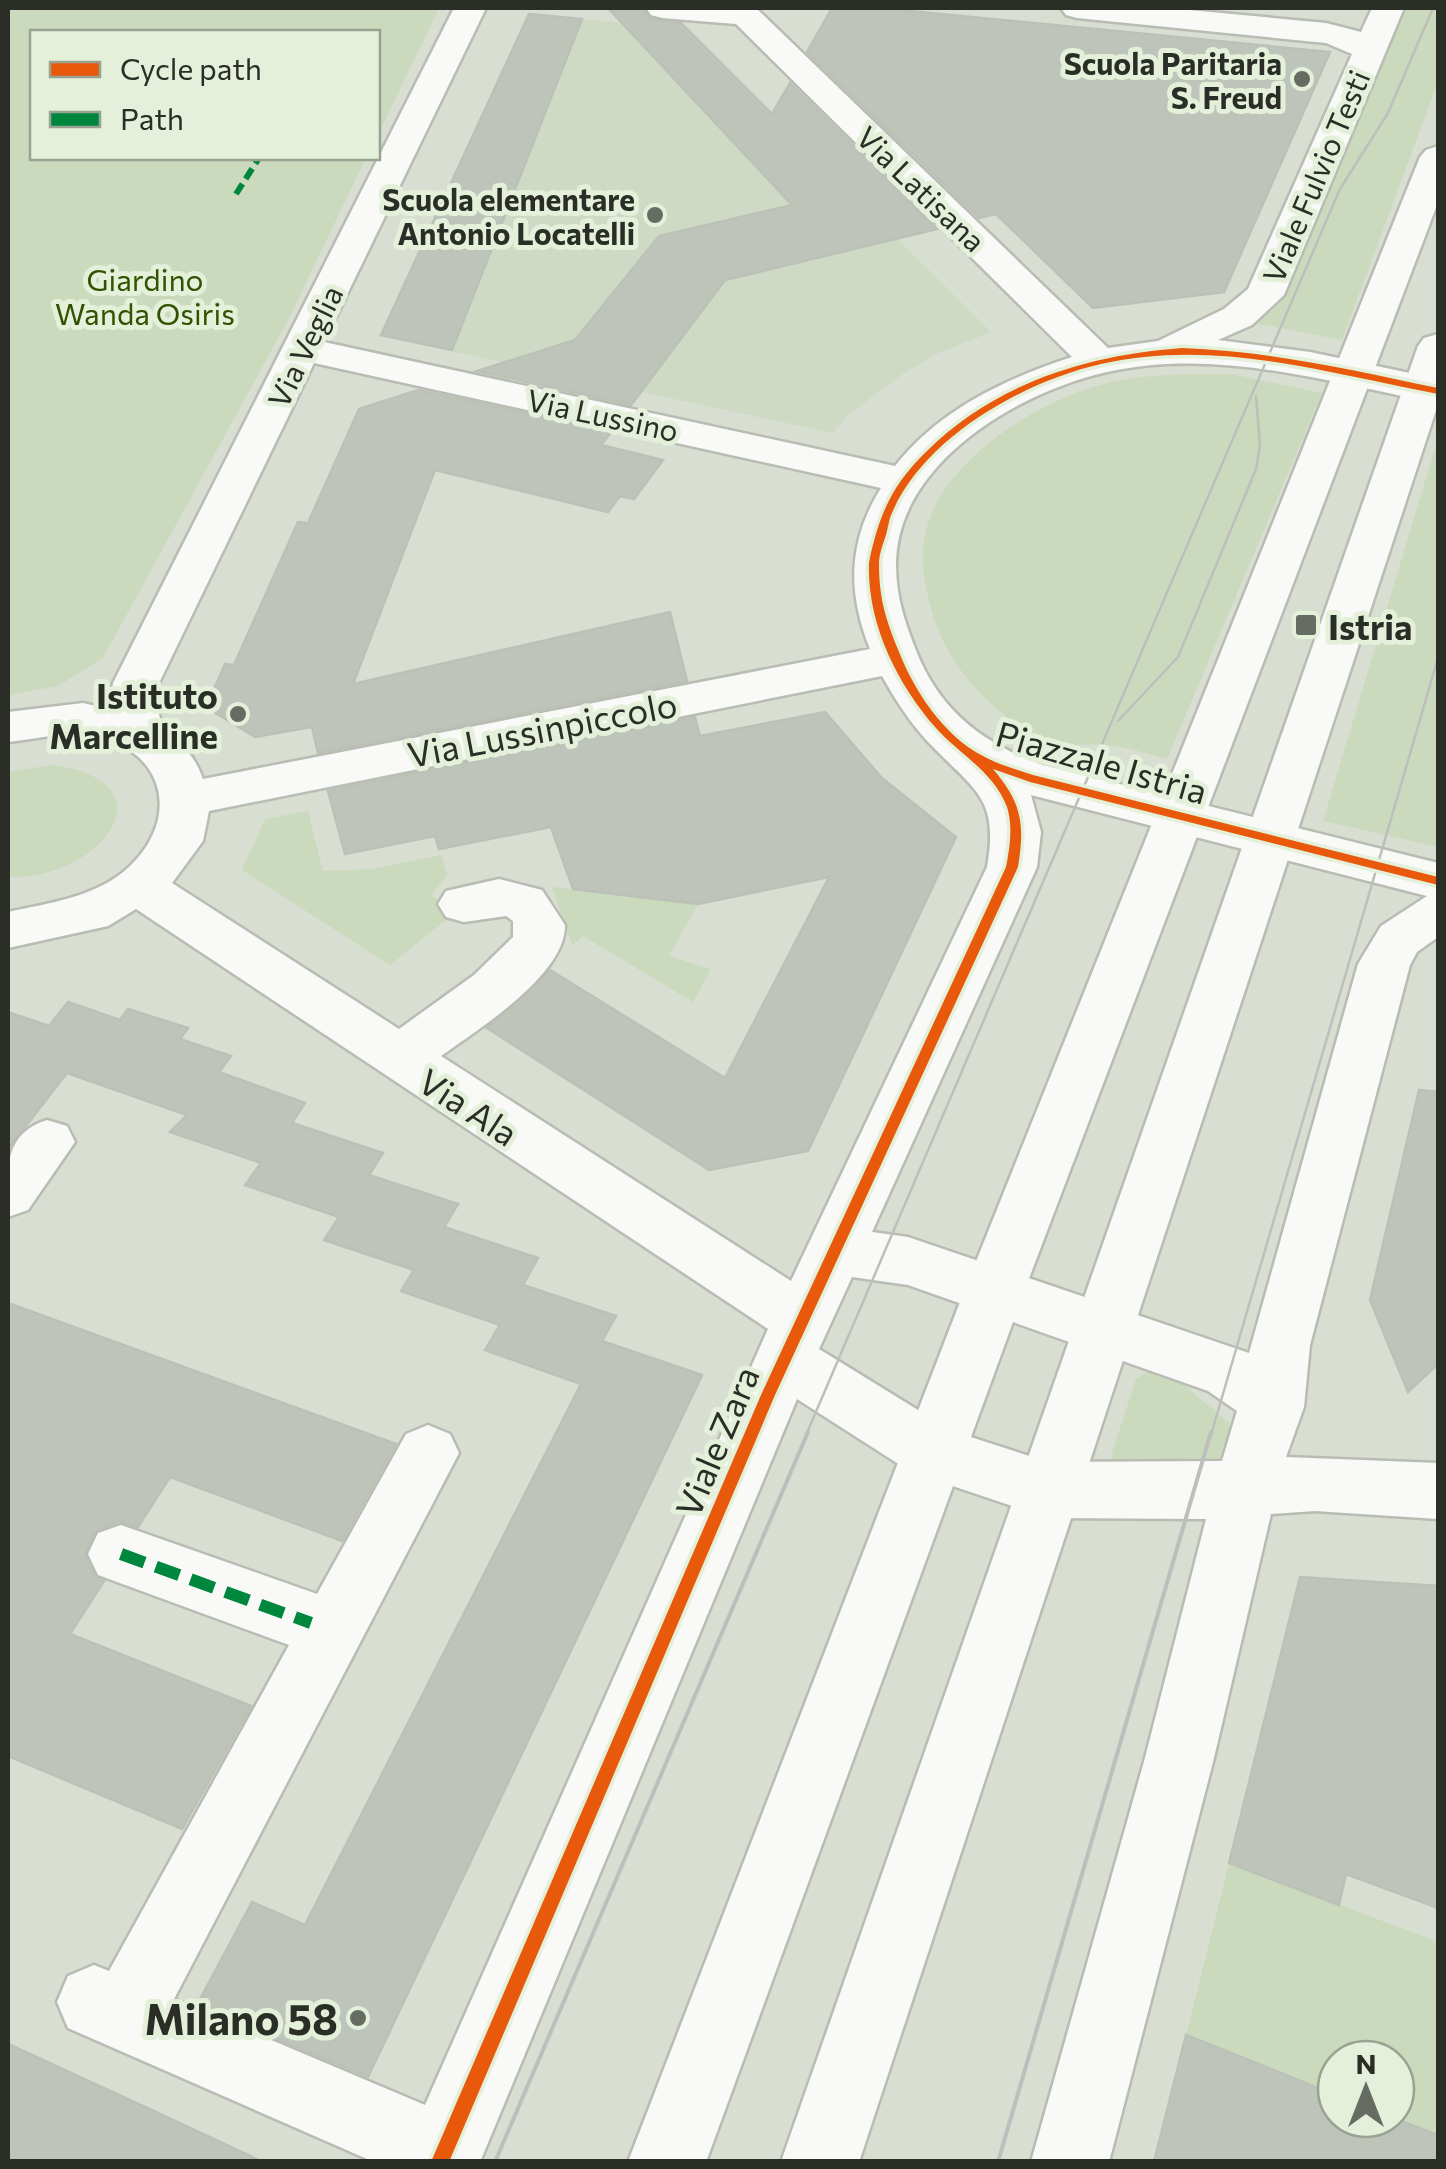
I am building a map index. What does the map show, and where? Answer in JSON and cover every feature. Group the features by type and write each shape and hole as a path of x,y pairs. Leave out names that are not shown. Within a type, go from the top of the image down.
{"street":[{"name":"Via Veglia","path":"140,735 132,714 136,683 470,8"},
{"path":"662,8 747,11"},
{"path":"1077,8 1326,32 1346,36 1368,50"},
{"name":"Viale Fulvio Testi","path":"1166,349 1238,317 1265,296 1388,8"},
{"name":"Via Latisana","path":"747,11 1099,361"},
{"path":"1356,374 1438,156"},
{"path":"820,2162 1048,1490 1431,389 1438,346"},
{"name":"Via Lussino","path":"302,349 904,480"},
{"name":"Piazzale Istria","path":"1431,389 1245,353 1166,349 1099,361 1018,389 971,415 939,440 904,480 886,512 874,566 877,606 895,659 924,704 974,756 1030,778 1438,881"},
{"name":"Piazzale Istria","path":"1181,816 1356,374"},
{"name":"Via Lussinpiccolo","path":"190,798 895,659"},
{"path":"8,727 68,719 97,708 136,683"},
{"path":"20,930 96,912 140,887 179,843 188,820 190,798 182,772 165,752 140,735 111,724 68,719"},
{"name":"Viale Zara","path":"442,2158 793,1339 1012,867 1017,840 1015,806 974,756"},
{"path":"666,2162 995,1290 1181,816"},
{"name":"Via Ala","path":"140,887 398,1059 793,1339"},
{"path":"398,1059 521,964 538,941 540,922 529,906 509,898 464,904"},
{"path":"1070,2162 1222,1591 1244,1490 1273,1406 1280,1345 1384,964 1399,939 1438,911"},
{"path":"8,1194 46,1142"},
{"path":"833,1251 908,1261 1106,1327 1230,1373 1273,1406"},
{"name":"Viale Zara","path":"793,1339 933,1453 1048,1490 1244,1490 1314,1483 1438,1491"},
{"path":"428,1453 108,2008 442,2158"},
{"path":"121,1554 312,1623"}],"shaded area":[{"name":"Scuola elementare Antonio Locatelli","path":"529,14 687,29 991,332 934,355 901,375 847,416 833,433 381,336"}],"green space":[{"name":"Giardino Wanda Osiris","path":"439,8 380,131 380,30 30,30 30,160 365,160 287,322 103,658 58,686 8,695 8,11"},
{"path":"1403,8 1438,8 1438,82 1342,340 1255,323 1278,305"},
{"path":"1182,374 1232,374 1322,393 1167,759 1115,746 1047,742 1005,716 974,687 940,635 923,569 924,540 933,511 972,458 1030,415 1092,387"},
{"path":"1438,438 1438,847 1323,821"},
{"path":"52,765 90,775 111,790 117,809 111,829 95,848 71,864 41,874 8,877 8,772"},
{"path":"308,811 323,871 372,869 441,855 447,875 431,895 457,911 390,965 242,870 265,819"},
{"path":"552,887 698,904 669,956 711,969 693,1002 583,936 572,945"},
{"path":"1154,1368 1164,1368 1229,1423 1232,1442 1220,1466 1113,1462 1112,1453 1136,1379"},
{"path":"1229,1863 1438,1942 1438,2135 1416,2127 1416,2039 1316,2039 1316,2087 1186,2035"}],"building":[{"path":"608,8 642,8 650,19 681,23 772,114 790,83 937,229 725,280 631,405 477,371 575,340 659,236 792,205"},
{"path":"832,8 880,8 1330,52 1224,292 1093,308 996,214 979,218 807,52"},
{"path":"529,14 582,19 452,350 381,335"},
{"path":"418,390 611,432 601,445 663,460 634,499 620,496 608,512 435,470 353,684 670,612 687,681 318,753 312,727 255,737 206,707 225,664 234,665 298,522 308,523 359,409"},
{"path":"825,712 882,778 956,837 808,1151 709,1170 487,1028 550,970 725,1078 829,877 698,904 573,889 551,827 439,849 435,836 345,854 328,791 695,717 700,736"},
{"path":"68,1002 120,1020 128,1009 188,1028 180,1039 231,1056 219,1072 305,1103 292,1123 383,1153 369,1175 458,1204 444,1227 538,1258 523,1285 616,1316 602,1341 702,1375 368,2077 197,2005 252,1902 305,1925 581,1384 485,1350 500,1325 401,1291 414,1270 324,1240 339,1217 245,1185 261,1163 170,1132 187,1115 67,1073 8,1149 8,1012 49,1026"},
{"path":"1419,1090 1438,1092 1438,1364 1408,1392 1370,1300"},
{"path":"8,1303 396,1444 342,1541 170,1477 138,1527 120,1521 95,1531 85,1556 95,1577 104,1581 70,1634 251,1706 182,1829 8,1756"},
{"path":"1300,1577 1438,1586 1438,1908 1346,1874 1339,1905 1229,1863"},
{"path":"1186,2035 1316,2087 1316,2139 1416,2139 1416,2127 1438,2135 1438,2162 1154,2162"},
{"path":"8,2044 158,2113 263,2162 8,2162"}],"tram line":[{"path":"806,1435 1340,189 1388,113 1433,8"},
{"path":"1118,721 1178,657 1256,469 1260,445 1256,396"},
{"path":"1211,1435 1438,658"},
{"path":"495,2162 808,1432"},
{"path":"998,2162 1211,1432"}],"marked path":[{"path":"236,194 258,160"},
{"path":"121,1554 311,1623"}],"cycle path":[{"path":"1438,391 1310,364 1225,352 1139,354 1096,362 1043,379 994,403 949,434 912,471 886,513 874,561 878,613 901,670 933,717 974,756 1030,778 1438,881"},
{"path":"440,2162 768,1395 1012,867 1016,832 1012,806 998,782 974,756"}],"place":[{"name":"Scuola Paritaria S. Freud","path":"1302,79"},
{"name":"Scuola elementare Antonio Locatelli","path":"655,215"},
{"name":"Istria","path":"1306,625"},
{"name":"Istituto Marcelline","path":"238,714"},
{"name":"Milano 58","path":"358,2018"}]}
